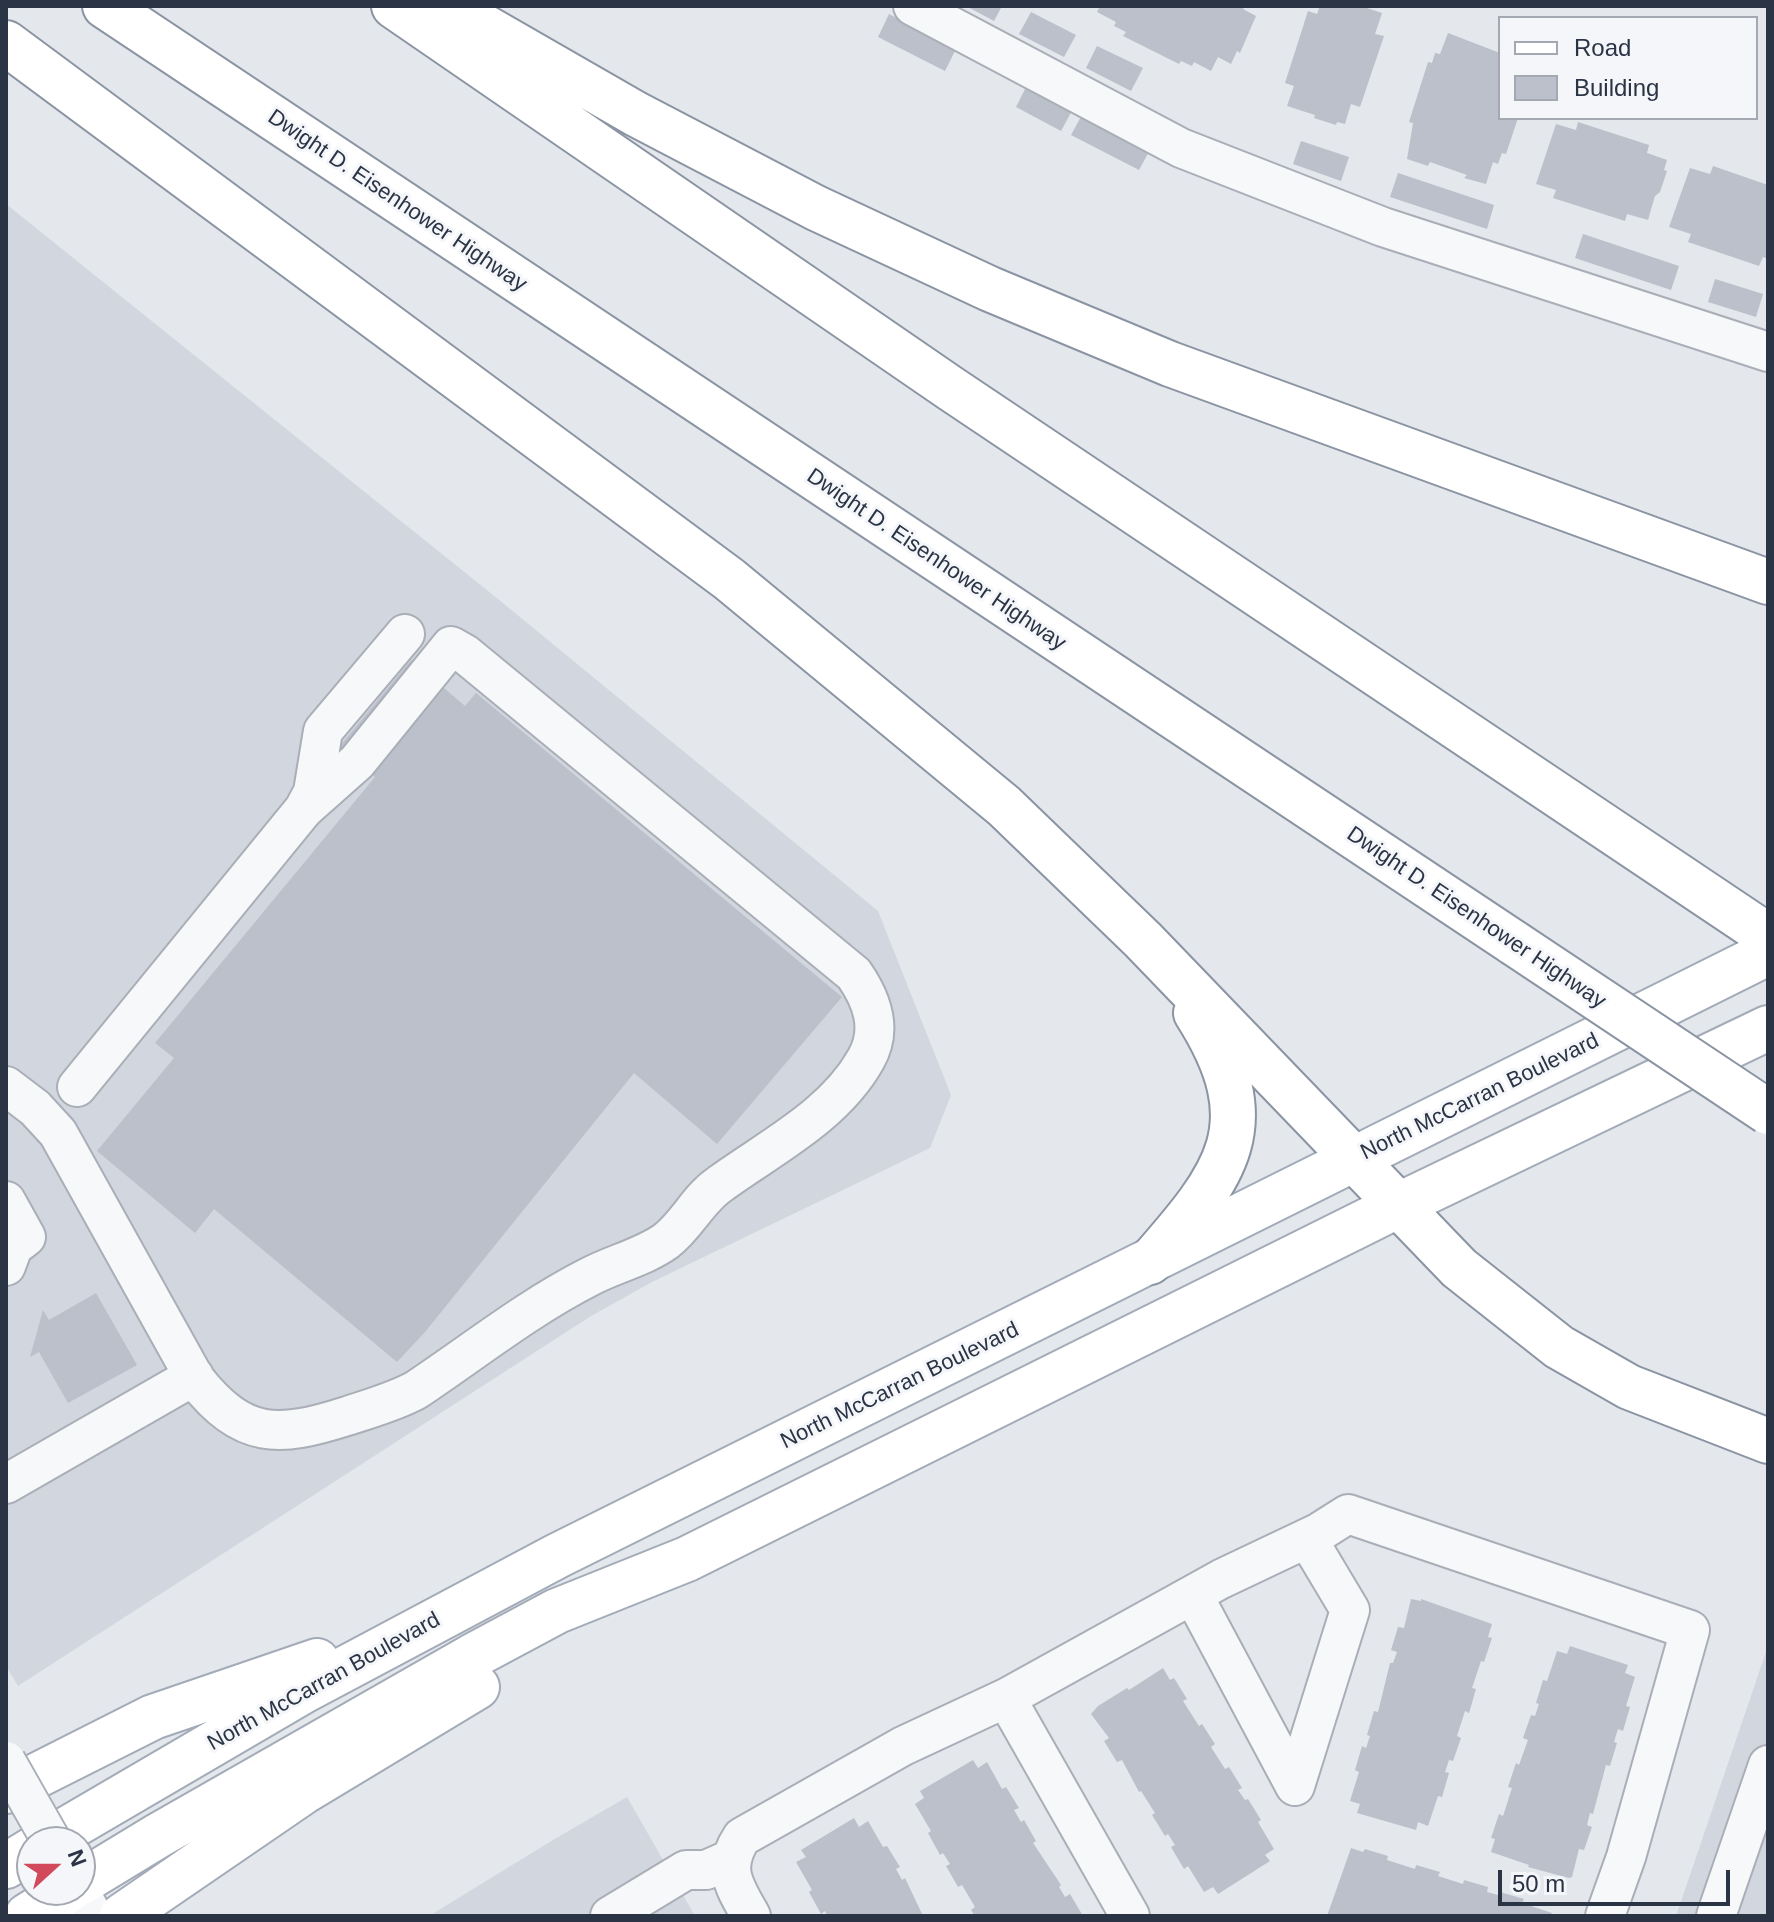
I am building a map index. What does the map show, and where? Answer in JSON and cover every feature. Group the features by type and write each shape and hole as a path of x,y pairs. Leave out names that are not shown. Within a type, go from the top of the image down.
{"main road":[{"name":"Dwight D. Eisenhower Highway","path":"105,6 1768,1112"},
{"path":"394,6 950,388 1768,936"},
{"path":"448,6 636,114 803,201 990,289 1170,364 1768,582"},
{"path":"6,43 729,579 1004,806 1143,940 1459,1268 1559,1347 1629,1387 1768,1441"},
{"path":"1143,940 1198,1016 1217,1051 1230,1085 1235,1117 1230,1146 1208,1191 1150,1262"},
{"name":"North McCarran Boulevard","path":"72,1826 305,1690 557,1556 1768,953"},
{"path":"96,1873 483,1650 557,1611 687,1559 1399,1205 1768,1028"},
{"path":"122,1916 303,1792 687,1559"},
{"path":"6,1791 153,1717 440,1618"}],"street":[{"path":"913,6 1181,148 1383,227 1768,352"},
{"path":"304,809 313,792 323,731 405,634"},
{"path":"6,1086 42,1114 58,1133 194,1376 211,1399 228,1414 252,1426 292,1432 396,1400 416,1390 588,1277 663,1243 715,1187 811,1121 847,1087 868,1056 876,1020 868,995 854,974 465,654 451,646 357,762 304,809 77,1087"},
{"path":"6,1201 26,1237 13,1247 6,1266"},
{"path":"6,1484 194,1376"},
{"path":"751,1916 737,1891 730,1869 732,1852 742,1837 903,1746 1006,1698 1348,1514 1690,1630 1626,1857 1605,1916"},
{"path":"1193,1595 1295,1786 1350,1610 1307,1538"},
{"path":"1006,1698 1130,1916"},
{"path":"6,1761 43,1826"},
{"path":"1716,1916 1768,1765"},
{"path":"610,1916 686,1870 706,1870 731,1859"}],"shaded area":[{"path":"6,204 498,599 878,911 951,1095 930,1148 652,1282 591,1316 18,1686 6,1666 6,1116 28,1089 6,1070"},
{"path":"1768,1646 1768,1916 1676,1916"},
{"path":"627,1797 695,1916 429,1916 553,1840"}],"building":[{"path":"966,6 1002,6 994,21"},
{"path":"1100,6 1245,6 1243,9 1256,16 1240,53 1237,51 1231,64 1218,57 1211,71 1194,62 1192,66 1181,61 1179,64 1123,36 1126,32 1114,26 1116,22 1097,12"},
{"path":"1320,6 1361,6 1382,13 1375,34 1384,36 1360,107 1351,104 1345,124 1337,122 1336,125 1287,106 1294,86 1285,83 1308,11 1317,14"},
{"path":"1031,12 1076,35 1064,57 1019,34"},
{"path":"889,14 956,49 945,71 878,37"},
{"path":"1448,33 1498,52 1498,120 1517,120 1506,154 1502,153 1498,164 1493,162 1486,184 1464,178 1467,175 1430,162 1428,166 1407,159 1413,123 1409,122 1428,62 1432,63 1435,53 1440,54"},
{"path":"1097,46 1143,68 1131,91 1086,68"},
{"path":"1027,85 1073,109 1061,131 1016,107"},
{"path":"1083,113 1151,148 1139,170 1071,135"},
{"path":"1578,122 1649,145 1647,153 1667,160 1664,170 1667,171 1648,220 1627,214 1625,221 1553,198 1556,190 1536,184 1556,124 1576,130"},
{"path":"1301,141 1349,157 1341,181 1293,164"},
{"path":"1713,166 1768,185 1768,259 1763,257 1759,266 1688,242 1691,234 1669,227 1690,168 1710,174"},
{"path":"1398,173 1494,205 1487,229 1390,197"},
{"path":"1583,234 1679,266 1671,290 1575,258"},
{"path":"1715,279 1763,294 1756,317 1708,302"},
{"path":"411,660 465,706 476,693 842,997 717,1144 634,1073 425,1332 397,1362 214,1209 195,1233 97,1151 174,1058 155,1043 375,777 339,747"},
{"path":"96,1293 137,1365 68,1403 39,1352 30,1357 43,1310 49,1320"},
{"path":"1411,1599 1421,1599 1492,1624 1488,1637 1492,1638 1472,1688 1476,1689 1469,1713 1465,1711 1457,1736 1461,1738 1453,1761 1449,1760 1445,1772 1449,1773 1442,1797 1438,1796 1428,1826 1418,1822 1416,1830 1357,1813 1360,1804 1350,1801 1359,1772 1355,1770 1362,1746 1366,1748 1374,1711 1378,1712 1390,1663 1393,1663 1397,1652 1391,1650 1398,1627 1404,1628"},
{"path":"1570,1646 1628,1665 1625,1673 1635,1677 1626,1706 1630,1707 1623,1731 1618,1729 1610,1766 1606,1765 1593,1814 1590,1813 1587,1825 1592,1827 1584,1850 1579,1849 1572,1877 1569,1878 1528,1867 1491,1852 1495,1839 1491,1838 1499,1814 1503,1816 1512,1788 1508,1787 1528,1740 1523,1738 1531,1715 1535,1716 1543,1680 1547,1681 1557,1651 1567,1654"},
{"path":"1163,1668 1170,1680 1174,1678 1187,1699 1183,1701 1215,1744 1211,1747 1225,1769 1229,1767 1242,1788 1238,1790 1245,1800 1248,1799 1261,1820 1258,1822 1274,1849 1265,1855 1270,1861 1218,1894 1213,1887 1204,1892 1188,1866 1184,1869 1171,1847 1175,1845 1168,1834 1165,1836 1152,1815 1155,1813 1139,1792 1122,1760 1117,1762 1104,1741 1109,1738 1091,1714 1098,1706"},
{"path":"973,1760 978,1768 987,1762 1002,1789 1006,1787 1019,1808 1014,1810 1021,1822 1024,1820 1036,1841 1033,1843 1061,1885 1059,1887 1065,1897 1070,1894 1083,1916 975,1916 971,1910 975,1907 962,1885 958,1887 946,1866 950,1864 943,1853 940,1855 928,1833 931,1831 915,1804 924,1798 920,1791"},
{"path":"854,1818 859,1827 868,1821 883,1847 887,1846 900,1867 896,1869 902,1880 905,1878 923,1916 827,1916 825,1911 821,1914 796,1862 806,1857 801,1850"},
{"path":"1351,1848 1388,1856 1387,1860 1415,1869 1416,1865 1440,1872 1438,1876 1463,1884 1464,1880 1488,1887 1487,1892 1498,1895 1500,1892 1524,1899 1522,1903 1552,1913 1551,1916 1327,1916"}]}
